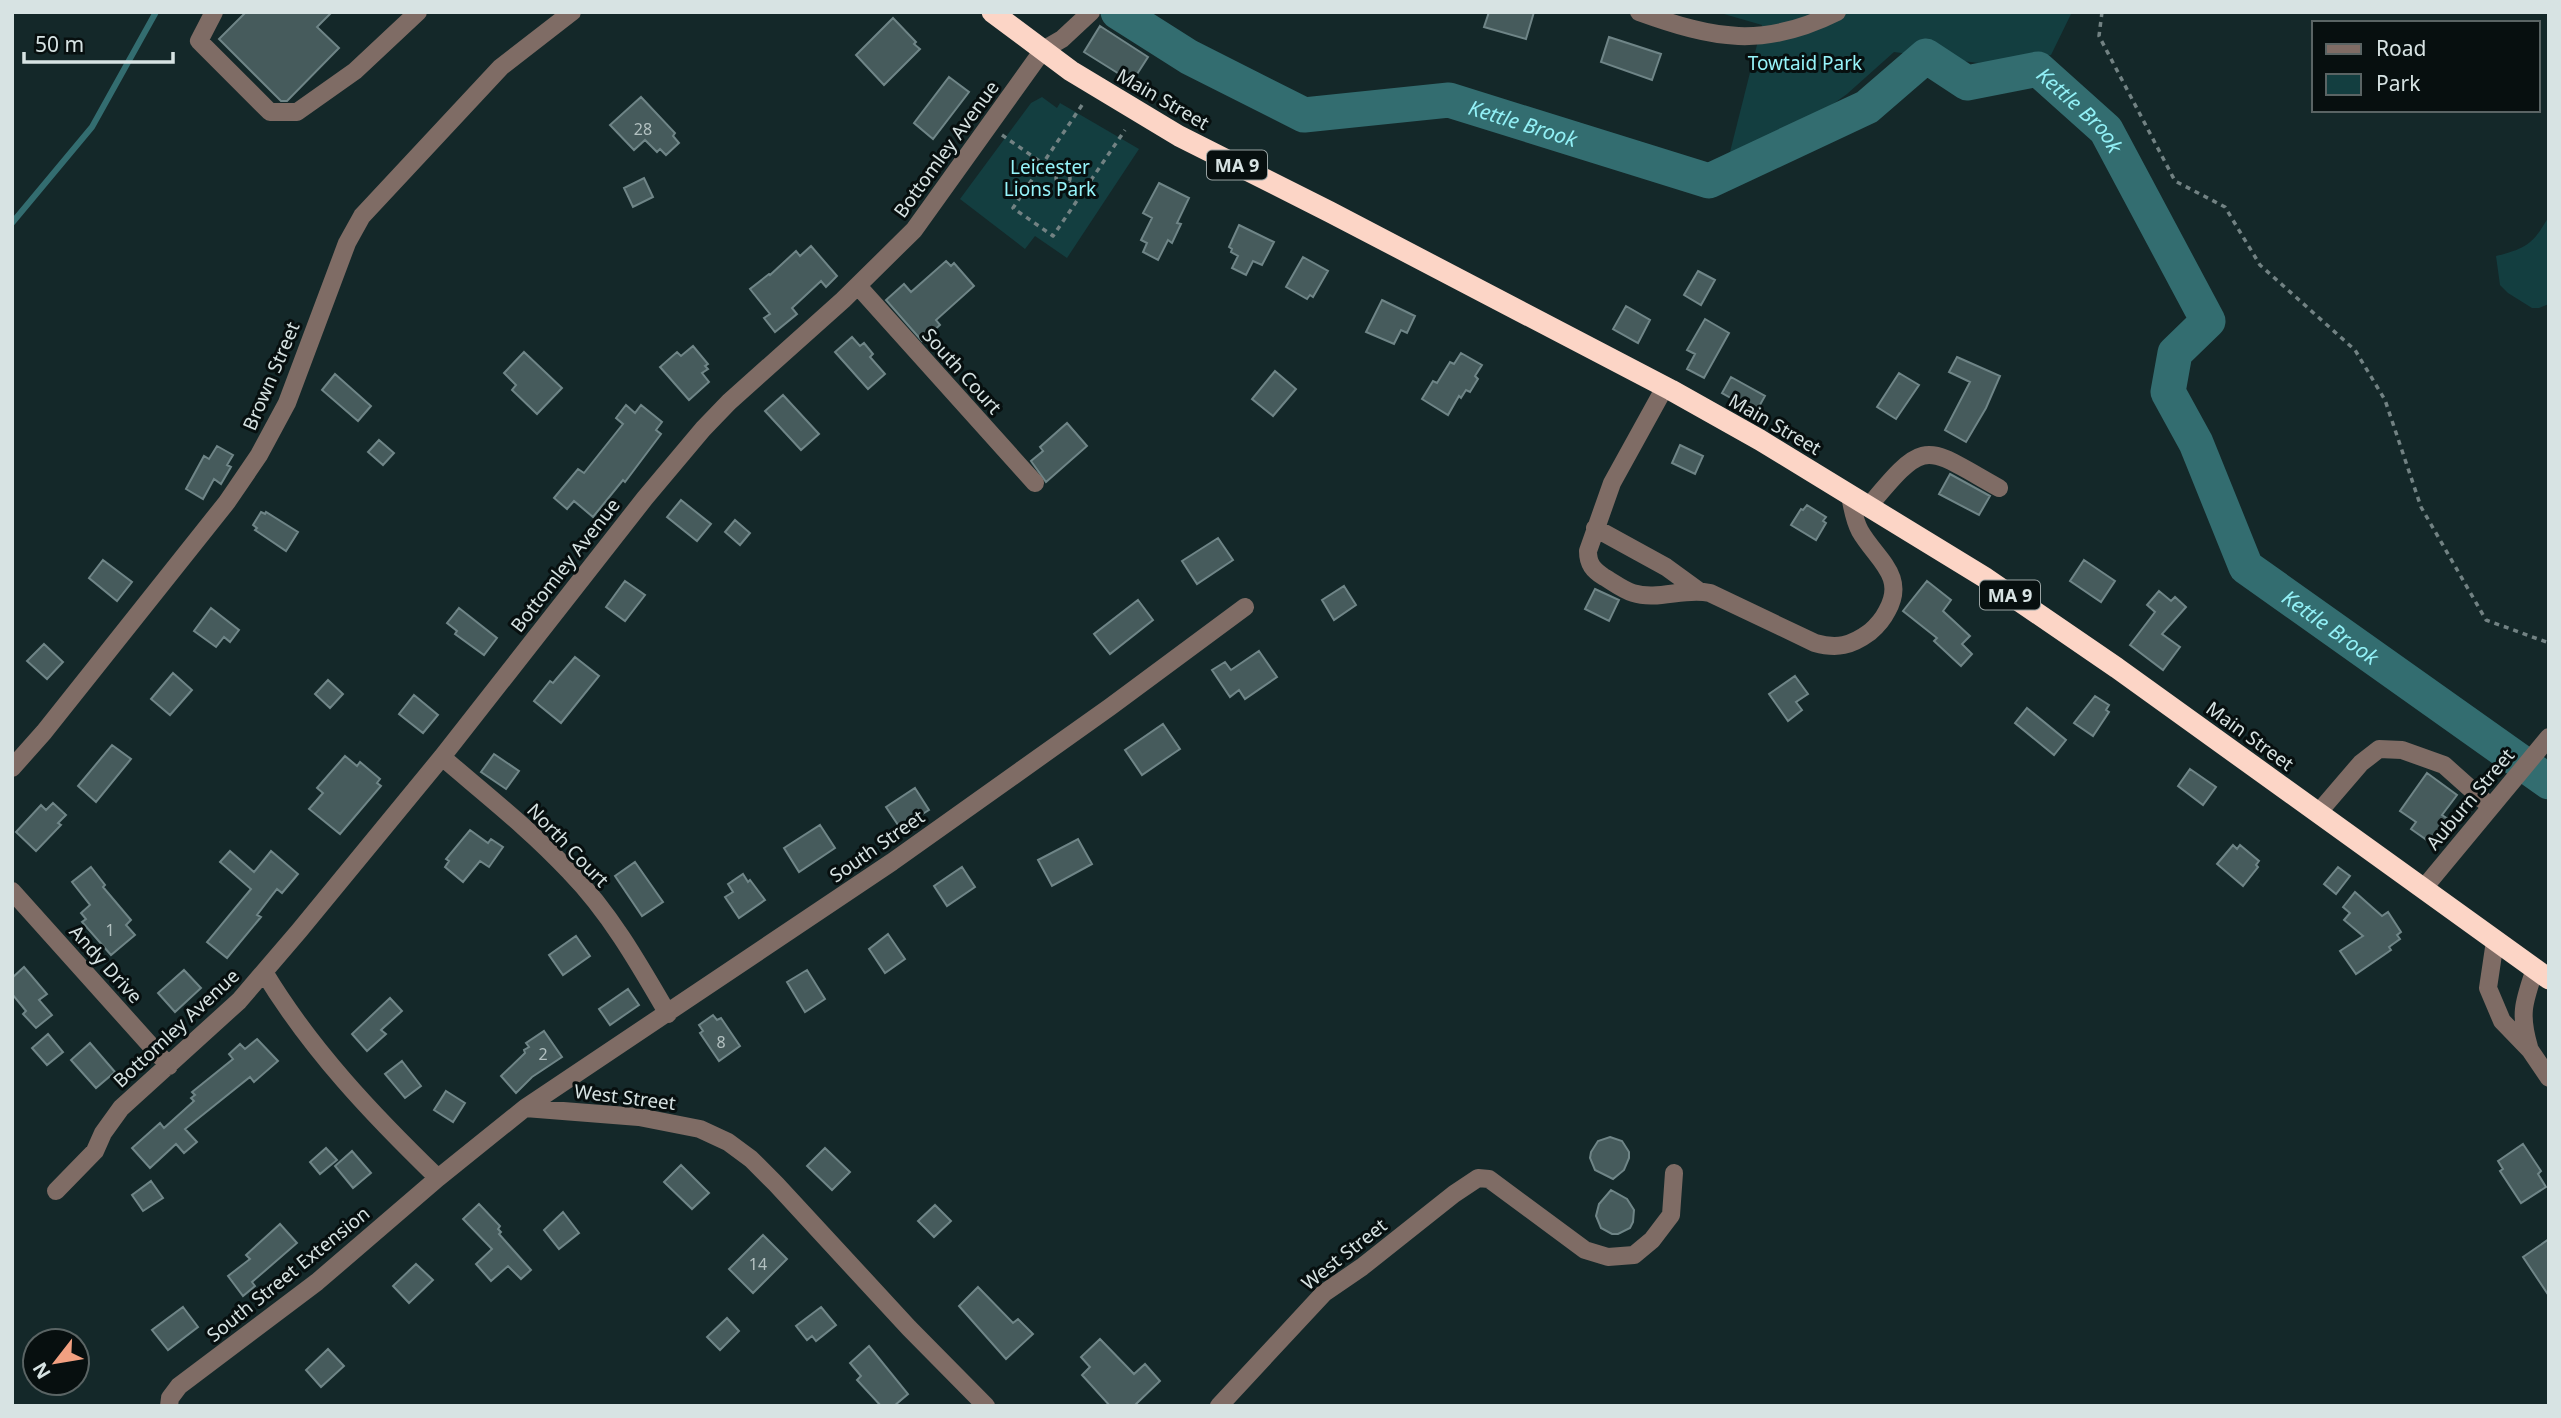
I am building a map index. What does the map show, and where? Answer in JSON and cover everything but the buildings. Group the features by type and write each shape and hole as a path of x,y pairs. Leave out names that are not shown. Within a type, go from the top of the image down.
{"highway":[{"name":"Main Street","path":"992,12 1071,71 1179,136 1331,212 1665,387 1760,440 1984,577 2116,668 2542,974"}],"street":[{"path":"214,12 200,41 270,112 297,111 355,71 418,12"},
{"name":"Brown Street","path":"12,768 44,732 227,502 254,464 287,403 347,243 362,216 501,67 572,12"},
{"name":"Bottomley Avenue","path":"56,1191 95,1151 103,1133 121,1108 239,1001 264,972 442,757 696,437 729,402 858,286 914,230 1043,50 1062,39 1091,12"},
{"path":"1639,12 1702,31 1748,38 1788,32 1837,12"},
{"name":"South Court","path":"858,286 1035,483"},
{"path":"1665,387 1612,483 1595,528 1588,560 1599,574 1632,593 1643,595 1699,590"},
{"path":"1869,506 1903,466 1918,455 1933,453 1999,488"},
{"path":"1595,528 1699,590 1815,643 1830,647 1846,646 1860,639 1884,616 1894,600 1895,591 1893,580 1861,532 1853,514 1850,495"},
{"name":"South Street","path":"525,1108 891,862 1110,707 1245,607"},
{"name":"Auburn Street","path":"2423,889 2543,743"},
{"path":"2318,813 2361,763 2379,749 2402,750 2444,765 2491,807"},
{"name":"North Court","path":"442,757 519,823 570,872 625,943 668,1014"},
{"name":"Andy Drive","path":"12,891 170,1066"},
{"name":"Main Street","path":"2495,941 2488,988 2502,1021 2530,1050 2549,1078"},
{"path":"264,972 284,1006 319,1052 397,1138 438,1178 525,1108"},
{"name":"Main Street","path":"2530,1050 2522,1022 2524,1001 2542,974"},
{"name":"West Street","path":"525,1108 639,1117 700,1129 728,1142 751,1159 832,1241 909,1328 986,1406"},
{"name":"West Street","path":"1219,1406 1324,1293 1478,1178 1489,1179 1585,1250 1608,1257 1634,1255 1652,1240 1671,1215 1674,1174"},
{"name":"South Street Extension","path":"169,1406 170,1398 179,1387 317,1282 438,1178"}],"path":[{"path":"2102,12 2099,36 2175,181 2225,207 2260,265 2355,350 2385,400 2421,507 2486,620 2549,643"},
{"path":"1082,105 1013,208 1053,236 1125,130"},
{"path":"1000,133 1058,174"},
{"path":"1058,174 1067,173 1069,182"},
{"path":"1058,174 1060,184 1069,182"},
{"path":"1069,182 1082,192"}],"green space":[{"name":"Towtaid Park","path":"1717,12 2072,12 2051,55 1978,63 1894,52 1847,94 1783,140 1727,164 1762,25"},
{"name":"Leicester Lions Park","path":"1042,97 1057,108 1060,103 1139,149 1067,258 1035,236 1025,249 960,199 1031,103"},
{"path":"2549,216 2549,304 2532,308 2500,285 2496,256 2528,244"}],"waterway":[{"path":"12,223 92,127 156,12"},
{"name":"Kettle Brook","path":"1118,12 1189,57 1304,115 1449,100 1709,181 1867,107 1926,56 1967,83 2038,69 2106,130 2208,321 2175,353 2168,392 2196,443 2246,567 2549,782"}]}
